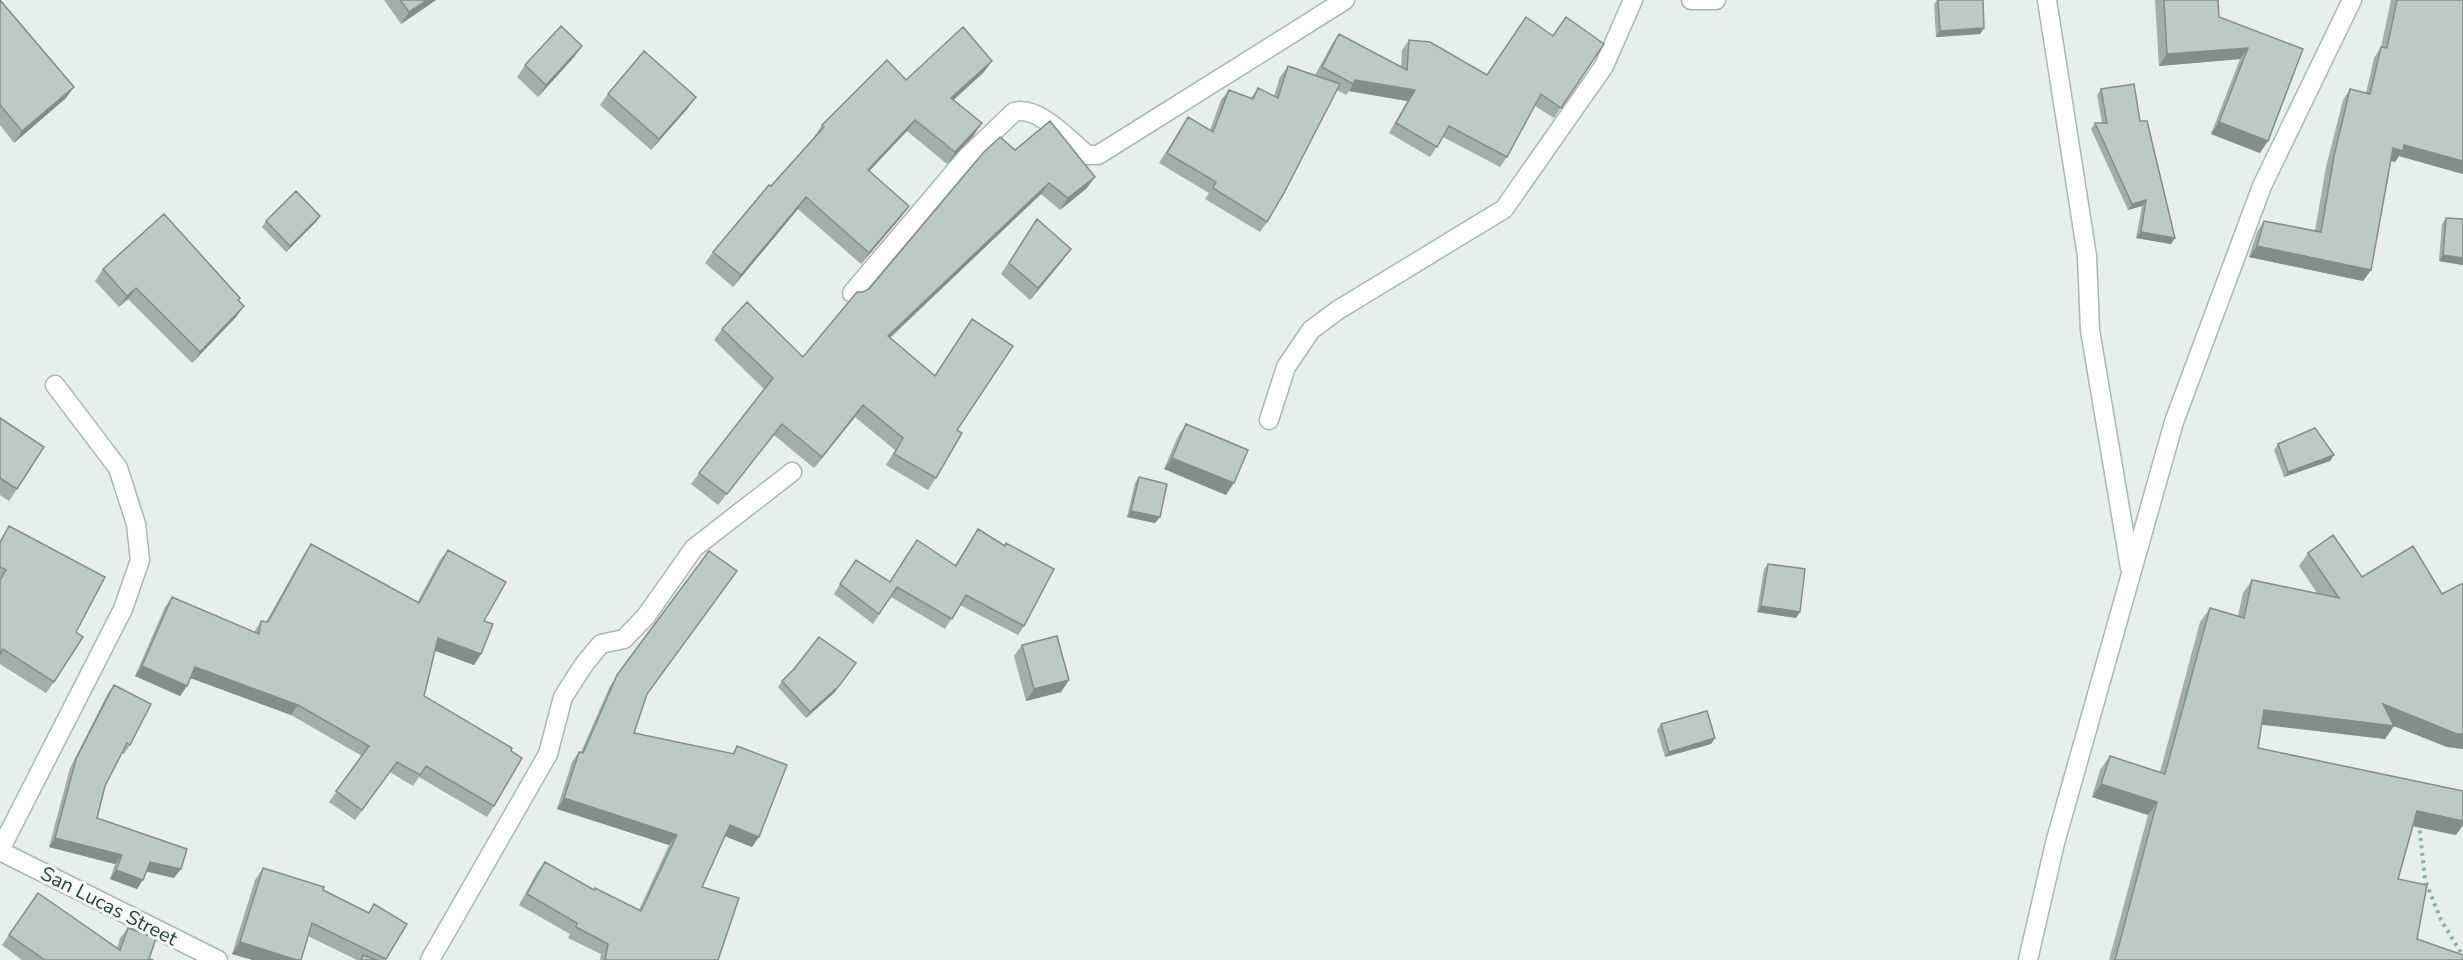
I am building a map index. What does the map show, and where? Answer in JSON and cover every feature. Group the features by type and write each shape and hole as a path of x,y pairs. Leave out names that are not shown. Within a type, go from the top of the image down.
{"street":[{"path":"852,293 895,239 967,157 1014,112 1022,110 1037,114 1087,155 1098,155 1345,0"},
{"path":"1269,420 1286,367 1311,330 1338,310 1504,209 1604,66 1634,0"},
{"path":"1691,0 1716,0"},
{"path":"2047,0 2087,256 2090,330 2131,573"},
{"path":"2028,960 2055,843 2174,422 2262,186 2352,0"},
{"path":"0,850 123,609 140,560 136,524 118,468 55,386"},
{"path":"430,960 548,754 563,697 585,663 601,644 624,639 646,616 694,548 792,471"},
{"name":"San Lucas Street","path":"0,850 218,960"}],"path":[{"path":"2419,820 2425,880 2441,920 2463,956"}],"building":[{"path":"0,0 74,87 22,131 0,105"},
{"path":"400,0 427,0 409,12"},
{"path":"1938,0 1983,0 1984,28 1940,31"},
{"path":"2164,0 2218,0 2219,17 2303,49 2268,141 2219,122 2248,48 2167,54"},
{"path":"2397,0 2463,0 2463,161 2404,145 2403,151 2393,148 2371,270 2257,246 2264,221 2321,232 2334,156 2350,89 2370,94 2381,47 2387,48"},
{"path":"1526,17 1553,36 1566,17 1604,44 1561,108 1541,94 1507,157 1449,126 1437,147 1396,123 1415,90 1355,80 1353,84 1322,67 1339,34 1407,70 1409,40 1430,42 1487,75"},
{"path":"561,26 582,46 546,85 525,65"},
{"path":"963,27 992,61 951,98 982,123 955,152 915,120 868,170 909,206 869,253 806,197 741,275 713,252 769,185 771,186 824,127 822,125 887,60 906,80"},
{"path":"644,51 696,97 659,139 608,94"},
{"path":"1288,66 1340,84 1267,222 1213,188 1216,182 1167,153 1188,117 1213,132 1229,90 1253,99 1258,88 1278,98"},
{"path":"2134,84 2140,121 2147,121 2175,238 2141,232 2146,200 2132,204 2095,123 2107,123 2101,89"},
{"path":"1050,121 1095,177 1068,198 1049,183 888,336 935,376 972,319 1013,346 957,430 962,433 936,478 894,454 903,438 863,405 822,457 782,424 727,494 699,473 773,378 722,329 747,302 803,357 857,292 869,289 983,153 1000,137 1015,150"},
{"path":"296,191 320,216 290,246 266,221"},
{"path":"164,214 240,298 238,300 244,306 200,352 136,288 127,296 103,269"},
{"path":"2446,218 2463,219 2463,258 2443,255"},
{"path":"1037,219 1071,249 1038,288 1009,263"},
{"path":"0,418 44,447 17,489 0,478"},
{"path":"1186,424 1248,450 1234,483 1172,458"},
{"path":"2315,428 2334,455 2288,472 2278,444"},
{"path":"1139,477 1167,484 1160,517 1131,511"},
{"path":"9,526 105,577 76,632 83,637 54,682 3,649 0,655 0,580 6,570 0,567 0,543"},
{"path":"978,529 1005,546 1006,543 1054,569 1024,626 966,595 952,619 897,587 879,614 840,584 856,560 890,582 917,540 956,566"},
{"path":"2333,535 2362,577 2413,546 2442,594 2463,583 2463,734 2457,734 2383,704 2394,726 2264,710 2258,748 2463,791 2463,821 2417,811 2398,879 2427,885 2417,939 2463,955 2463,960 2115,960 2157,802 2101,784 2110,756 2165,774 2210,608 2244,618 2252,580 2339,598 2308,553"},
{"path":"311,544 419,603 448,550 506,582 484,621 493,624 481,654 438,638 424,696 512,748 511,751 522,758 494,806 426,766 420,775 397,762 362,810 336,791 369,746 298,705 195,667 187,686 142,666 172,597 259,634 261,621 268,622"},
{"path":"709,551 737,571 647,694 634,733 734,754 737,746 787,765 759,837 730,825 702,887 739,898 718,960 605,960 608,944 576,927 577,923 527,894 545,862 594,890 595,888 641,911 677,835 564,798 579,752 583,753 617,675"},
{"path":"1768,564 1805,569 1800,612 1761,606"},
{"path":"1057,636 1069,680 1034,689 1022,645"},
{"path":"819,637 856,663 839,686 810,712 782,681"},
{"path":"114,685 151,704 130,745 127,743 105,786 97,818 187,849 181,869 150,862 143,880 116,870 122,855 55,838 76,759"},
{"path":"1707,711 1715,738 1669,752 1661,724"},
{"path":"263,868 324,887 323,890 369,913 374,904 407,924 386,959 312,923 301,960 240,942"},
{"path":"38,893 120,950 128,928 156,938 149,959 153,960 45,960 9,935"},
{"path":"363,955 377,960 361,960"}]}
